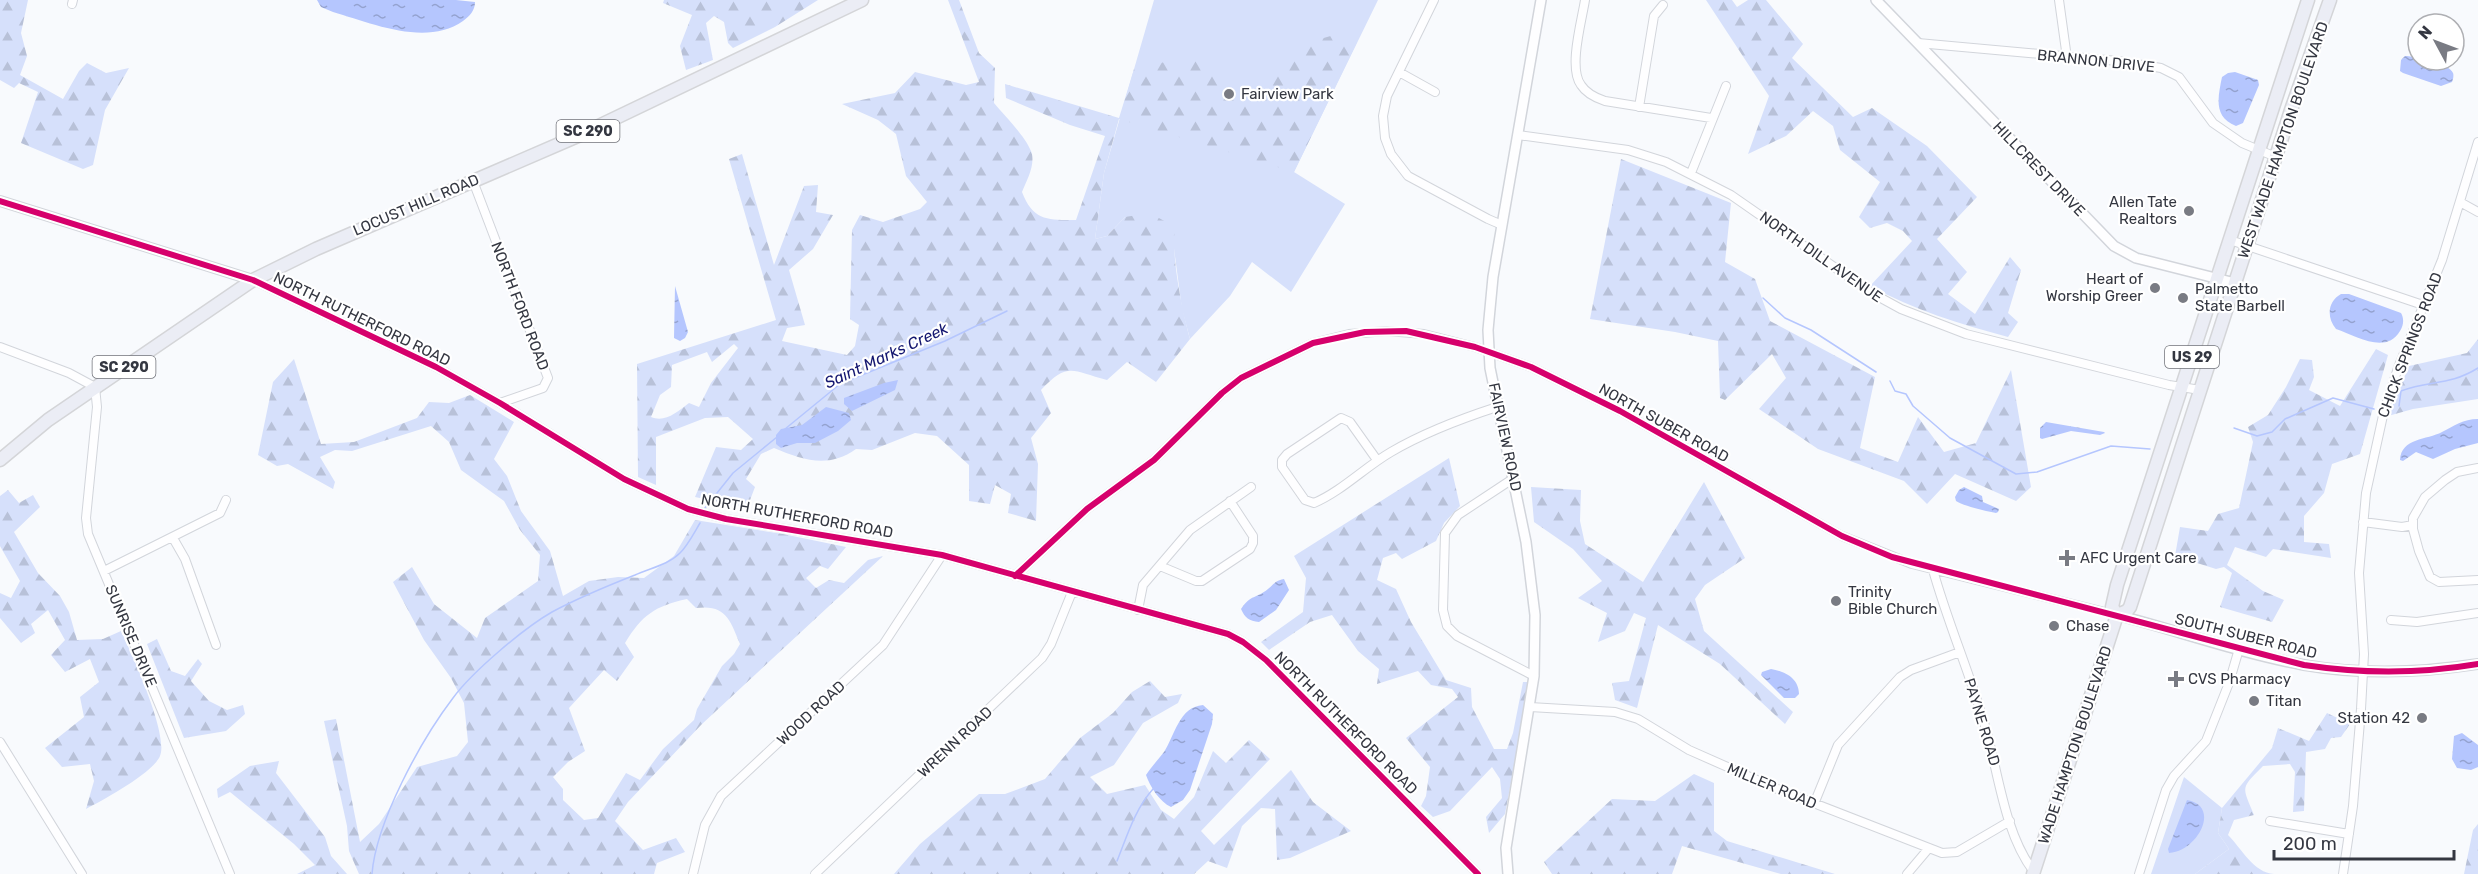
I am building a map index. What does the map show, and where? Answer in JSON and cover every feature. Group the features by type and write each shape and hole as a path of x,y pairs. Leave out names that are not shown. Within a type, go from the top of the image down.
{"main road":[{"name":"LOCUST HILL ROAD","path":"0,460 48,420 253,280 316,249 580,135 847,3 862,0"},
{"name":"WEST WADE HAMPTON BOULEVARD","path":"2308,0 2117,585 2112,607 2117,615 2127,611 2130,607 2276,157 2330,0"},
{"name":"WADE HAMPTON BOULEVARD","path":"2033,873 2117,615"}],"street":[{"path":"1434,0 1387,96 1383,116 1387,144 1399,166 1416,181 1502,225"},
{"name":"FAIRVIEW ROAD","path":"1508,874 1506,848 1530,707 1536,635 1534,595 1514,478 1497,407 1489,351 1490,300 1541,0"},
{"path":"1585,0 1575,62 1580,85 1594,97 1711,118"},
{"name":"HILLCREST DRIVE","path":"1876,0 2114,246 2136,258 2235,283"},
{"path":"2059,0 2067,58"},
{"path":"1639,106 1654,16 1663,5"},
{"name":"BRANNON DRIVE","path":"1918,43 2118,61 2168,70 2182,81 2213,123 2242,143 2276,157"},
{"path":"1399,72 1435,92"},
{"path":"1691,174 1725,87"},
{"name":"NORTH DILL AVENUE","path":"1518,135 1628,150 1647,155 1691,174 1731,195 1870,292 1901,309 1980,338 2169,385 2200,390"},
{"name":"CHICK SPRINGS ROAD","path":"2343,874 2359,746 2363,671 2359,579 2363,522 2380,424 2398,368 2442,260 2478,142"},
{"name":"NORTH FORD ROAD","path":"473,181 548,378 543,388 500,403"},
{"name":"NORTH RUTHERFORD ROAD","path":"0,201 253,280 436,367 500,403 624,479 688,509 726,519 942,555 1228,634 1256,650 1478,874"},
{"path":"2460,202 2478,212"},
{"path":"2230,240 2423,305"},
{"name":"NORTH SUBER ROAD","path":"1015,576 1087,509 1154,460 1231,385 1291,352 1336,337 1387,330 1424,334 1489,351 1531,367 1614,408 1842,536 1892,557 1933,570 2117,615"},
{"path":"0,347 69,373 95,387"},
{"name":"SUNRISE DRIVE","path":"95,387 97,407 86,526 230,874"},
{"path":"1377,460 1350,422 1341,418 1287,454 1282,465 1305,500 1314,503 1377,460 1434,429 1497,407"},
{"path":"2478,468 2457,472 2425,497 2416,509 2413,518 2424,567 2430,576 2439,582 2478,580"},
{"path":"1514,478 1458,515 1447,527 1443,540 1443,610 1448,626 1457,636 1534,676"},
{"path":"1138,610 1143,585 1190,530 1251,487"},
{"path":"104,571 220,513 226,500"},
{"path":"1160,566 1196,581 1202,580 1250,549 1254,543 1253,536 1230,501"},
{"path":"2363,522 2402,527 2413,525"},
{"path":"173,538 185,560 216,645"},
{"name":"WOOD ROAD","path":"693,874 705,825 721,796 883,645 942,555"},
{"name":"PAYNE ROAD","path":"1933,570 1983,719 2010,821 2027,864 2033,873"},
{"name":"WRENN ROAD","path":"815,874 1042,658 1051,644 1072,592"},
{"path":"2391,620 2417,622 2478,613"},
{"name":"SOUTH SUBER ROAD","path":"2117,615 2304,665 2363,671 2420,672 2478,664"},
{"path":"2139,874 2166,789 2174,776 2206,741 2229,683 2239,649"},
{"path":"1814,804 1838,745 1900,677 1911,670 1960,652"},
{"name":"MILLER ROAD","path":"1530,707 1627,714 1689,750 1814,804 1942,853 1954,853 2010,821"},
{"path":"0,742 82,874"},
{"path":"2270,821 2349,834"},
{"path":"1907,874 1929,848"}],"green space":[{"path":"0,0 28,0 21,33 27,56 20,75 63,99 79,71 87,63 106,73 129,68 105,110 93,165 83,169 21,143 38,92 19,83 14,88 0,80"},
{"path":"664,0 818,0 775,27 733,48 728,43 724,22 714,16 706,23 713,60 686,70 680,46 692,15 663,3"},
{"path":"948,0 959,0 979,53 995,68 994,103 1020,133 1031,151 1032,167 1022,192 1026,202 1031,209 1043,217 1076,220 1105,136 1070,125 1006,98 1005,84 1119,118 1134,69 1182,58 1204,61 1235,91 1251,93 1303,44 1334,35 1357,42 1294,172 1119,119 1104,173 1095,239 1107,236 1125,217 1150,213 1175,227 1176,268 1190,339 1156,382 1127,362 1107,380 1071,371 1058,375 1041,390 1051,413 1031,438 1038,464 1036,521 1008,513 1011,494 995,485 990,504 969,501 969,465 937,436 915,433 872,450 856,449 846,455 825,461 805,459 774,448 761,454 746,479 755,487 747,508 695,497 716,447 741,450 753,439 728,417 705,418 656,437 656,485 638,477 637,364 776,320 729,159 742,154 774,265 804,186 818,185 816,212 833,215 813,249 789,270 805,325 787,328 782,341 847,355 855,346 859,325 850,319 852,230 860,215 883,222 920,209 927,202 906,176 896,134 878,120 842,104 895,93 915,72 966,85 979,82","holes":["734,344 738,348 711,383 699,407 689,403 666,418 651,417 660,395 671,387 672,365 707,352 712,362"]},
{"path":"1154,0 1378,0 1294,172 1345,204 1291,292 1252,262 1230,296 1190,339 1182,309 1173,241 1125,217 1107,236 1095,239 1104,173"},
{"path":"1706,0 1732,0 1737,7 1748,0 1766,0 1803,44 1792,58 1853,117 1872,108 1927,146 1977,197 1937,239 1967,272 1948,294 1975,314 2010,257 2021,270 2008,313 2018,322 2008,337 1938,316 1870,286 1912,241 1903,231 1887,223 1870,228 1859,217 1880,182 1840,150 1833,126 1813,111 1786,136 1748,154 1769,96"},
{"path":"1621,159 1731,203 1725,262 1755,279 1770,321 1875,377 1860,448 1898,462 1918,417 1944,452 1976,443 2011,370 2031,487 2016,501 1955,474 1927,504 1904,481 1818,449 1759,409 1786,378 1772,354 1725,400 1720,398 1718,341 1590,319"},
{"path":"2478,339 2478,399 2413,409 2388,416 2409,366 2467,353"},
{"path":"2376,349 2388,355 2360,454 2332,464 2324,493 2304,516 2304,542 2329,544 2331,558 2273,549 2266,557 2235,547 2227,565 2263,591 2284,600 2272,622 2220,607 2232,573 2224,567 2216,569 2175,556 2180,527 2208,531 2218,514 2239,508 2253,442 2248,427 2268,415 2300,359 2312,360 2314,377 2309,390 2340,406"},
{"path":"294,359 321,444 354,442 417,418 429,402 449,403 470,395 514,422 494,459 507,476 521,511 550,551 563,596 589,581 618,577 644,578 674,556 695,520 846,547 828,569 820,566 806,578 816,588 829,580 844,583 868,560 883,556 702,724 628,802 615,821 643,850 676,838 685,852 657,863 654,874 359,874 349,851 347,826 324,721 336,719 360,842 379,824 417,767 457,756 468,742 464,703 451,678 424,640 393,582 412,567 434,604 477,638 485,618 538,581 540,555 520,530 504,501 461,470 449,442 431,426 352,451 335,450 320,457 335,482 333,489 288,464 277,466 258,455 273,382","holes":["687,599 696,608 706,607 720,611 730,621 740,644 722,666 697,709 694,720 663,749 640,780 626,773 598,818 584,820 563,800 563,789 553,777 568,762 585,751 569,708 604,670 617,681 634,657 625,643 637,625 650,613 666,605"]},
{"path":"1449,458 1460,506 1444,523 1436,541 1402,559 1396,553 1383,558 1377,580 1396,589 1411,622 1446,680 1471,688 1472,707 1494,749 1507,749 1513,733 1523,682 1530,682 1505,814 1489,833 1486,817 1502,798 1500,779 1492,767 1450,811 1433,817 1421,806 1426,796 1430,767 1406,738 1458,697 1452,689 1431,685 1418,671 1377,684 1379,669 1358,651 1332,615 1310,622 1269,650 1261,642 1303,612 1306,578 1294,556"},
{"path":"1704,482 1745,558 1705,585 1695,599 1704,631 1793,712 1785,724 1720,664 1658,625 1637,708 1615,700 1612,683 1629,681 1646,618 1634,613 1625,631 1598,642 1607,613 1578,598 1602,581 1573,549 1534,522 1531,487 1581,490 1580,521 1585,544 1643,582"},
{"path":"8,490 19,503 33,495 40,507 14,532 38,573 60,596 69,612 77,640 103,639 121,631 155,713 161,746 160,756 156,763 127,786 86,809 94,781 90,764 62,767 45,748 84,717 80,697 99,682 90,659 65,672 51,655 65,640 48,610 31,624 35,633 21,643 0,618 0,593 11,598 20,581 0,546 0,496"},
{"path":"157,639 171,671 185,676 198,659 202,664 191,681 209,701 227,710 243,705 245,714 226,731 184,738 147,644"},
{"path":"1150,681 1165,697 1182,694 1178,703 1143,723 1114,765 1090,777 1107,794 1145,785 1161,810 1174,819 1194,797 1213,751 1226,763 1249,740 1270,759 1201,831 1214,845 1291,770 1313,802 1351,831 1290,858 1277,860 1275,809 1261,808 1242,826 1227,868 1208,861 1194,874 894,874 920,844 979,794 1005,794 1045,779 1080,738 1113,713 1132,692"},
{"path":"2327,713 2350,724 2341,737 2331,738 2325,749 2306,752 2304,811 2293,812 2295,772 2290,764 2263,766 2250,779 2245,788 2254,815 2234,820 2228,835 2254,865 2267,873 2274,874 2195,874 2229,849 2218,833 2222,808 2272,748 2278,728 2309,741"},
{"path":"279,761 276,773 325,837 331,856 347,874 297,874 315,865 294,844 230,792 218,798 217,789 250,766"},
{"path":"1694,774 1714,783 1714,831 1727,841 1835,874 1781,874 1682,846 1672,874 1552,874 1544,862 1612,799 1655,801"},
{"path":"2184,777 2222,808 2218,833 2229,849 2195,874 2151,874"},
{"path":"2478,824 2478,874 2464,874 2473,830"}],"water":[{"path":"317,0 456,0 475,2 475,5 468,17 448,29 416,32 381,27 333,12 321,7"},
{"path":"2406,56 2406,72 2452,72 2452,82 2441,86 2403,73 2400,71 2401,60"},
{"path":"2235,72 2258,80 2259,85 2243,123 2236,126 2224,117 2219,106 2222,77"},
{"path":"675,286 688,332 680,341 674,338"},
{"path":"2341,294 2349,294 2401,313 2403,322 2400,331 2387,342 2379,343 2370,342 2336,329 2330,310 2333,301"},
{"path":"898,380 895,390 852,411 844,404 844,398"},
{"path":"826,407 849,413 851,420 838,431 815,443 797,443 781,448 776,444 776,435 781,429 802,425"},
{"path":"2478,419 2478,443 2455,449 2433,459 2416,452 2403,461 2400,460 2401,453 2410,444 2463,422"},
{"path":"2046,422 2105,433 2100,435 2071,431 2042,439 2040,428"},
{"path":"1964,487 1982,496 1983,502 1999,509 1998,512 1981,510 1956,501 1955,497 1959,490"},
{"path":"1284,579 1289,590 1276,610 1259,622 1246,617 1241,609 1248,601"},
{"path":"1771,669 1786,674 1794,680 1799,694 1795,698 1784,698 1761,675 1762,672"},
{"path":"1203,705 1213,714 1212,724 1190,790 1183,800 1171,807 1156,794 1146,775 1164,752 1183,716 1195,707"},
{"path":"2462,733 2478,745 2478,767 2471,770 2457,768 2452,759 2454,736"},
{"path":"2187,800 2197,804 2203,811 2202,828 2189,845 2179,851 2169,853 2168,849"}],"waterway":[{"path":"1763,298 1785,318 1811,330 1876,372"},
{"name":"Saint Marks Creek","path":"785,429 840,384 945,341 1007,311"},
{"path":"2399,406 2401,391 2458,378 2478,368"},
{"path":"1890,381 1895,391 1906,394 1913,406 1950,438 2016,474 2037,472 2111,446 2150,449"},
{"path":"2234,428 2257,436 2272,432 2285,419 2333,398 2374,409"},
{"name":"Saint Marks Creek","path":"705,508 733,473 777,437"},
{"name":"Saint Marks Creek","path":"372,874 382,830 402,782 440,715 462,687 499,651 552,612 675,557 686,546 700,523"},
{"path":"1117,861 1136,814 1153,789"}],"cycle path":[{"path":"0,201 253,280 436,367 500,403 624,479 688,509 726,519 942,555 1228,634 1243,642 1266,660 1478,874"},
{"path":"1015,576 1087,509 1154,460 1222,393 1241,378 1313,343 1365,332 1406,331 1475,347 1531,367 1620,411 1842,536 1892,557 2304,665 2391,672 2434,670 2478,664"}],"place":[{"name":"Fairview Park","path":"1229,94"},
{"name":"Allen Tate Realtors","path":"2189,211"},
{"name":"Heart of Worship Greer","path":"2155,288"},
{"name":"Palmetto State Barbell","path":"2183,298"},
{"name":"AFC Urgent Care","path":"2067,558"},
{"name":"Trinity Bible Church","path":"1836,601"},
{"name":"Chase","path":"2054,626"},
{"name":"CVS Pharmacy","path":"2176,679"},
{"name":"Titan","path":"2254,701"},
{"name":"Station 42","path":"2422,718"}]}
